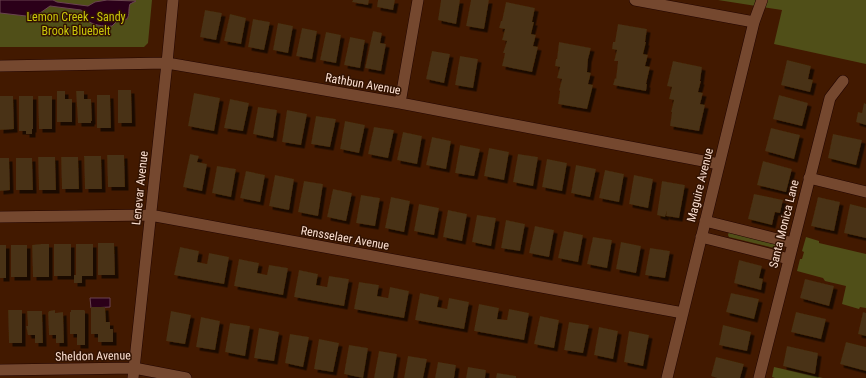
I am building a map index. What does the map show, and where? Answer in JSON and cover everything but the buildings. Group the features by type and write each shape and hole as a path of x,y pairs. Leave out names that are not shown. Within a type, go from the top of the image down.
{"street":[{"name":"Lenevar Avenue","path":"133,373 167,63 172,0"},
{"path":"400,103 418,0"},
{"path":"635,0 754,22"},
{"name":"Maguire Avenue","path":"667,378 754,22 762,0"},
{"name":"Rathbun Avenue","path":"0,66 167,63 400,103 719,164"},
{"name":"Santa Monica Lane","path":"760,378 830,98 843,81"},
{"path":"809,178 866,192"},
{"name":"Rensselaer Avenue","path":"0,217 150,215 683,313"},
{"path":"705,221 793,243"},
{"path":"701,237 789,259"},
{"name":"Sheldon Avenue","path":"0,370 133,373 186,378"}],"green space":[{"name":"Lemon Creek - Sandy Brook Bluebelt","path":"0,0 152,0 148,43 144,47 0,47"},
{"path":"718,0 866,0 866,64 774,44 782,10"},
{"path":"729,232 777,244 777,246 774,248 729,237"},
{"path":"806,237 819,241 819,243 866,254 866,308 860,307 859,309 842,304 846,286 825,281 823,278 797,271 800,259 802,259 804,252 802,251"},
{"path":"774,367 823,378 775,378 772,377"}],"shaded area":[{"path":"0,0 53,0 57,2 88,6 95,2 107,0 136,1 130,4 127,19 117,21 112,26 108,26 98,25 88,21 85,19 84,12 81,10 50,6 40,13 26,16 0,13"},
{"path":"90,298 110,298 110,307 91,308"}]}
